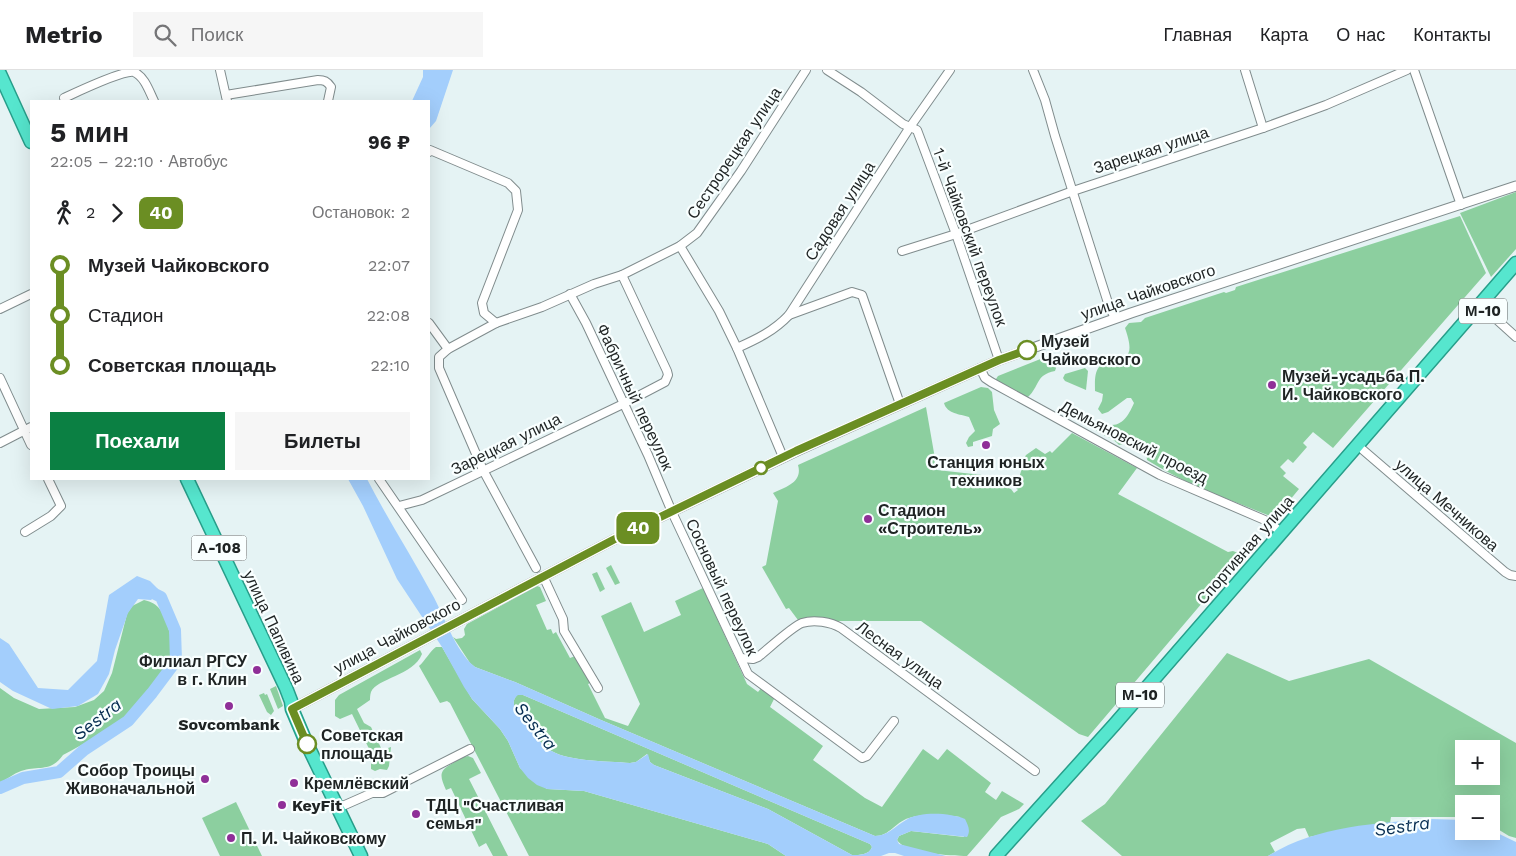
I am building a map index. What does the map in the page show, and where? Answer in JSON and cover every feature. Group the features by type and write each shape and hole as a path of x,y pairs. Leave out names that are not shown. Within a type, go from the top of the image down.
{"highway":[{"path":"0,74 30,140"},
{"name":"Спортивная улица","path":"996,856 1114,725 1516,263"},
{"name":"Спортивная улица","path":"1007,856 1120,730 1516,275"},
{"name":"улица Папивина","path":"187,480 251,618 286,688 292,709"},
{"name":"А-108","path":"292,709 361,856"}],"street":[{"path":"220,70 227,98 318,80 328,82 331,87 328,100"},
{"name":"Сестрорецкая улица","path":"448,349 496,323 542,307 594,284 622,275 680,246 697,233 741,171 806,70"},
{"path":"826,70 910,127"},
{"name":"Садовая улица","path":"737,348 765,335 789,315 910,127 950,70"},
{"path":"1035,70 1109,306 1115,318"},
{"path":"1245,70 1263,128"},
{"name":"Зарецкая улица","path":"902,251 956,234 1073,191 1263,128 1326,105 1407,70"},
{"path":"1414,70 1461,205"},
{"path":"64,98 122,72 134,72 143,78 154,100"},
{"name":"1-й Чайковский переулок","path":"910,127 917,130 956,234 999,360"},
{"path":"430,151 508,183 516,191 518,210 482,302 484,313 496,323"},
{"name":"улица Чайковского","path":"292,709 543,576 672,512 783,457 980,368 1115,318 1516,186"},
{"path":"680,246 737,348 783,457"},
{"name":"Зарецкая улица","path":"399,506 422,500 624,404 665,382 668,376 667,371 622,275"},
{"path":"789,315 852,292 862,295 900,404"},
{"path":"0,309 30,294"},
{"name":"Фабричный переулок","path":"570,294 579,308 648,455 672,512"},
{"path":"1485,309 1516,336"},
{"path":"430,324 448,349 439,357 439,368 483,470 536,568"},
{"name":"Демьяновский проезд","path":"980,368 985,378 1094,439 1160,474 1267,521 1281,532"},
{"path":"0,378 28,429 0,443"},
{"name":"улица Мечникова","path":"1363,450 1505,572 1516,576"},
{"path":"25,532 51,516 61,506 48,480"},
{"path":"380,480 462,600"},
{"name":"Сосновый переулок","path":"672,512 748,674 862,758 867,756 894,721"},
{"path":"543,576 563,619 564,631 598,688"},
{"name":"Лесная улица","path":"741,658 752,659 758,657 801,623 822,622 832,624 841,628 1034,771"},
{"path":"338,808 372,793 383,793 470,749"}],"green space":[{"path":"1516,192 1516,249 1491,277 1460,213"},
{"name":"Музей-усадьба П. И. Чайковского","path":"1460,216 1486,273 1333,448 1313,432 1303,443 1307,447 1293,463 1288,459 1280,467 1286,473 1283,476 1299,489 1275,518 1210,492 1161,469 1147,460 1145,442 1140,439 1133,438 1119,445 1098,432 1093,426 1096,423 1112,425 1120,423 1131,410 1134,403 1131,398 1127,398 1108,412 1102,414 1098,409 1103,394 1095,391 1097,369 1104,362 1122,358 1129,351 1129,342 1125,328 1129,323 1141,322 1145,318 1235,290 1236,287"},
{"path":"1051,356 1056,368 1055,371 1044,375 1028,397 998,382 996,379 998,376"},
{"path":"1085,368 1088,371 1086,390 1065,381 1063,378 1065,374"},
{"path":"981,387 988,388 992,392 994,410 1000,424 993,429 992,436 973,442 973,446 968,447 966,443 975,431 969,417 951,411 944,403"},
{"path":"926,407 937,470 982,475 1011,489 1014,493 1018,490 1016,488 1026,455 1036,448 1045,454 1050,451 1052,453 1072,433 1137,468 1118,494 1228,552 1238,553 1237,562 1088,737 1079,734 921,621 833,621 825,618 798,620 789,608 786,609 762,567 766,565 778,501 773,493 796,480 799,471 798,465"},
{"path":"611,565 620,583 615,585 606,568"},
{"path":"597,572 605,589 600,592 592,574"},
{"path":"537,586 540,587 546,601 536,605 547,630 551,629 553,634 556,632 570,658 578,655 594,681 588,684 605,718 628,726 640,704 601,616 631,602 644,632 681,615 675,601 703,588 747,684 758,692 762,687 775,697 770,707 823,746 813,760 865,798 882,807 923,749 938,760 947,749 991,783 985,792 996,800 1002,791 1024,804 1019,809 1001,817 967,856 918,851 901,844 897,840 899,836 911,831 964,837 960,817 915,816 904,820 885,834 875,836 515,682 475,667 470,663 453,637 456,639 462,638 465,635 464,629 467,624"},
{"path":"144,600 157,606 163,613 170,637 171,646 168,662 155,684 122,720 94,739 63,755 58,761 49,766 21,771 0,783 0,688 14,698 39,709 75,707 94,700 104,691 112,673 127,614 132,606"},
{"path":"436,647 442,647 472,699 500,729 508,741 520,768 547,789 584,791 768,844 786,856 529,856 450,703 447,701 440,703 419,666"},
{"path":"420,650 422,654 411,667 380,683 371,692 370,700 357,709 364,723 371,727 382,750 391,747 387,770 380,769 375,771 371,769 371,763 374,759 352,714 340,719 335,716 335,700 339,695"},
{"path":"1227,653 1289,681 1369,659 1516,743 1516,838 1500,830 1500,795 1455,795 1455,817 1391,817 1390,823 1357,827 1309,837 1305,828 1297,829 1270,843 1275,852 1268,856 1122,856 1081,821 1105,804"},
{"path":"276,686 283,706 278,709 270,689"},
{"path":"264,693 265,695 267,694 274,711 271,715 267,712 259,695"},
{"path":"518,694 870,844 871,850 861,855 852,855 768,809 654,765 650,762 647,754 636,762 630,763 586,760 555,753 538,739 515,708 514,701"},
{"path":"468,756 473,758 481,773 469,779 508,856 493,856 486,843 479,847 451,788 446,790 444,785 443,771 448,766"},
{"path":"236,802 262,856 220,856 202,818"}],"water":[{"path":"423,70 453,70 436,121 430,128 430,100 412,100 423,77"},
{"path":"349,480 368,480 432,594 456,642 475,667 515,682 875,836 888,833 912,817 927,814 952,815 965,819 969,830 968,835 967,837 911,831 899,836 897,840 899,844 946,856 904,856 889,853 881,856 786,856 768,844 584,791 547,789 537,785 520,768 508,741 500,729 472,699 442,647 397,579 363,506","holes":["518,695 523,695 870,844 871,850 861,855 852,855 768,809 654,765 650,762 648,754 636,762 630,763 586,760 555,753 547,748 530,729 515,708 515,698"]},
{"path":"137,576 150,581 158,589 158,593 151,600 138,599 128,613 109,674 98,694 78,706 52,709 13,691 0,682 0,638 9,644 38,688 68,690 97,661 109,595"},
{"path":"1431,819 1455,820 1455,840 1500,840 1500,834 1516,842 1516,856 1268,856 1306,838 1326,832 1390,822"}],"waterway":[{"name":"Sestra","path":"0,788 23,778 59,772 84,750 128,721 176,661 175,630 161,597 141,587"}],"bus line":[{"name":"40","path":"307,744 292,709 613,540 811,444 999,360 1027,350"}],"place":[{"name":"Музей Чайковского","path":"1027,350"},
{"name":"Музей-усадьба П. И. Чайковского","path":"1272,385"},
{"name":"Станция юных техников","path":"986,445"},
{"name":"Стадион «Строитель»","path":"868,519"},
{"name":"Филиал РГСУ в г. Клин","path":"257,670"},
{"name":"Sovcombank","path":"229,706"},
{"name":"Советская площадь","path":"307,744"},
{"name":"Собор Троицы Живоначальной","path":"205,779"},
{"name":"Кремлёвский","path":"294,783"},
{"name":"KeyFit","path":"282,805"},
{"name":"ТДЦ \"Счастливая семья\"","path":"416,814"},
{"name":"П. И. Чайковскому","path":"231,838"}]}
